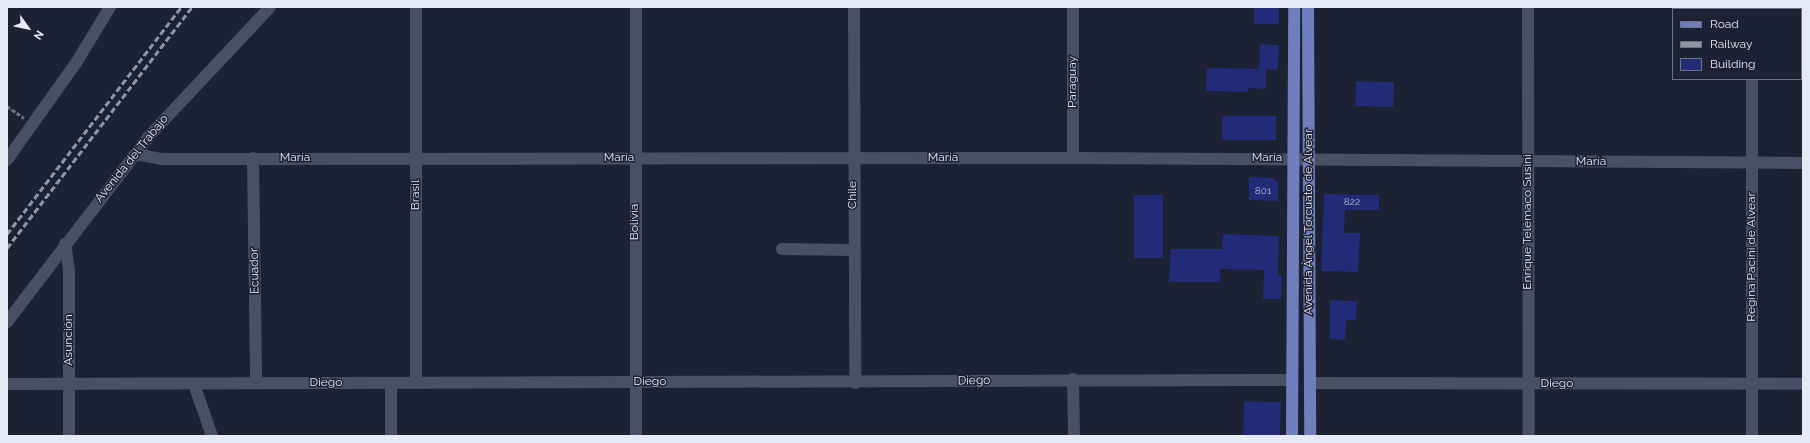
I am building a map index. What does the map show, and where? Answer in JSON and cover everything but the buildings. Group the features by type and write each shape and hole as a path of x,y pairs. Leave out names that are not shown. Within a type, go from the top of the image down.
{"main road":[{"name":"Avenida Ángel Torcuato de Alvear","path":"1292,436 1294,7"},
{"name":"Avenida Ángel Torcuato de Alvear","path":"1308,7 1310,436"}],"street":[{"path":"7,160 76,64 110,7"},
{"name":"Avenida del Trabajo","path":"7,322 65,244 168,114 270,7"},
{"name":"Brasil","path":"416,7 416,382"},
{"name":"Bolivia","path":"636,7 636,436"},
{"name":"Chile","path":"854,7 853,250 855,382"},
{"name":"Paraguay","path":"1072,7 1073,158"},
{"name":"Enrique Telémaco Susini","path":"1528,7 1527,162 1529,436"},
{"name":"Regina Pacini de Alvear","path":"1752,80 1752,436"},
{"name":"María","path":"136,154 161,159 1073,158 1803,163"},
{"name":"Ecuador","path":"253,158 256,383"},
{"name":"Asunción","path":"65,244 69,270 69,436"},
{"path":"782,249 853,250"},
{"path":"1073,380 1074,436"},
{"name":"Diego","path":"7,384 69,382 194,384 636,381 855,382 1292,380"},
{"path":"391,383 391,436"},
{"name":"Diego","path":"1310,383 1803,384"},
{"path":"194,384 212,436"}],"path":[{"path":"7,106 32,124"}],"railway":[{"path":"7,234 181,7"},
{"path":"7,248 192,7"}]}
